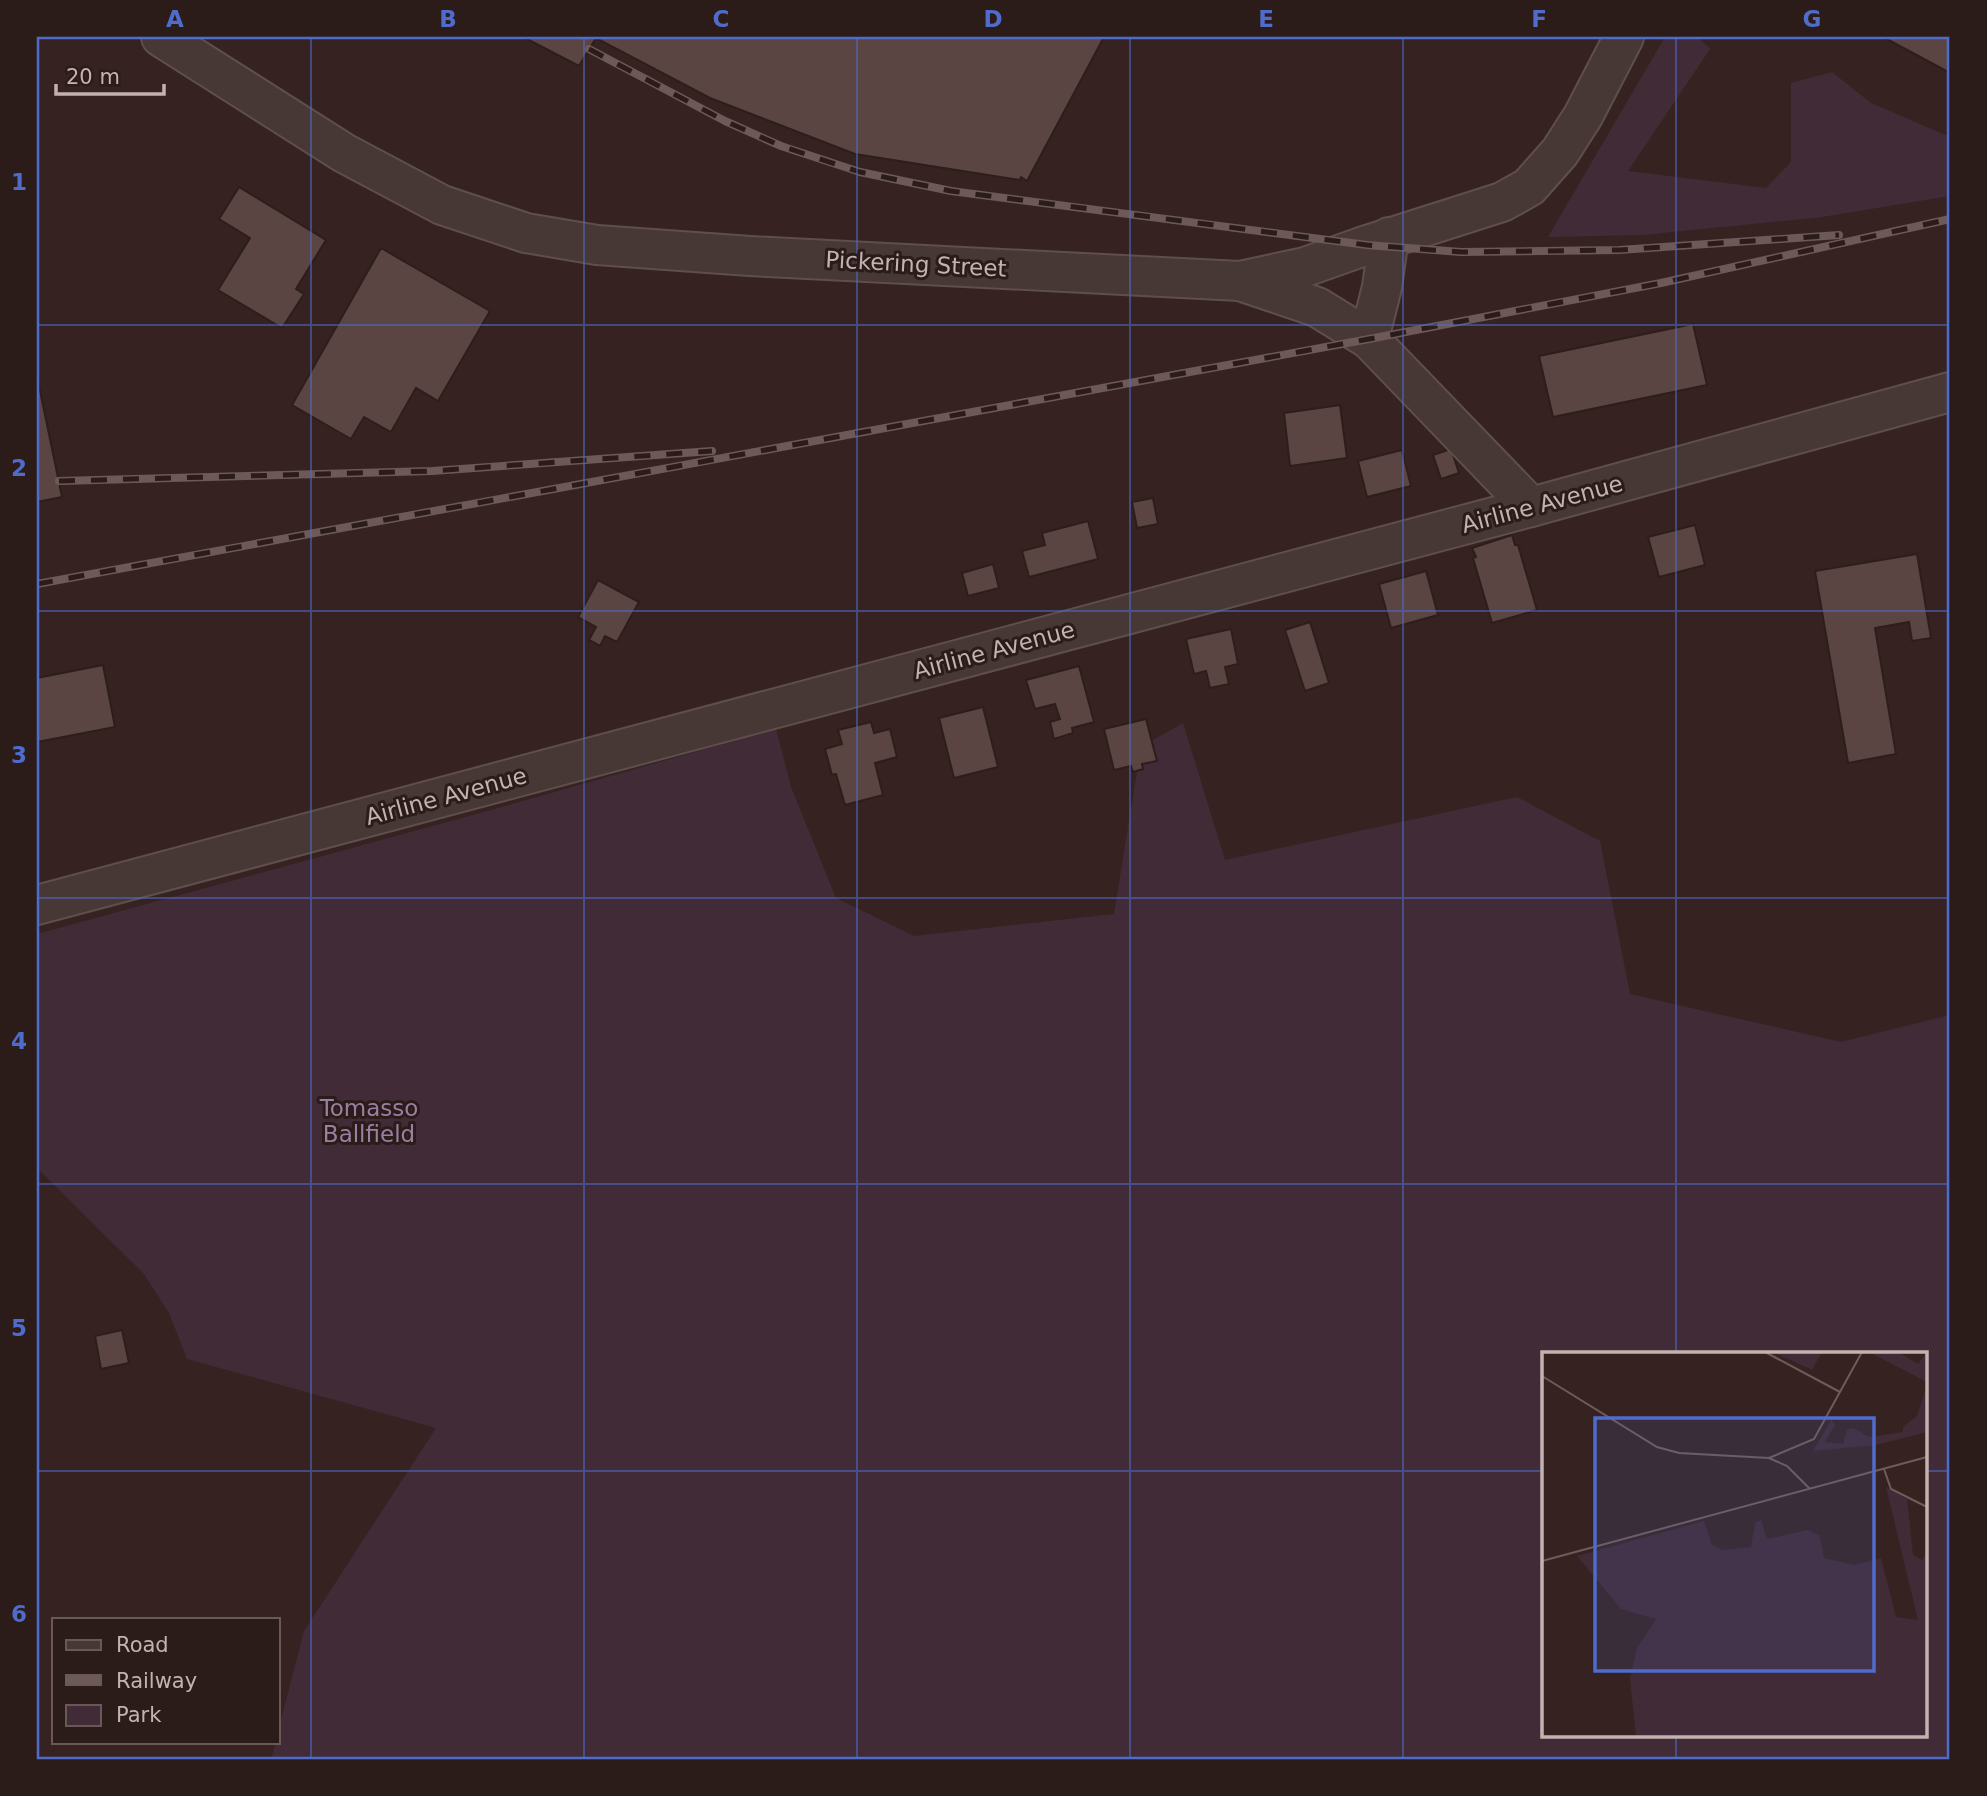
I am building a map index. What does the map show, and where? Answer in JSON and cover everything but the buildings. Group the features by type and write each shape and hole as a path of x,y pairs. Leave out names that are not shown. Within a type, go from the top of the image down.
{"street":[{"name":"Pickering Street","path":"160,37 344,153 442,205 526,233 597,245 750,256 1240,281 1305,267 1389,237 1502,202 1529,187 1560,152 1583,116 1624,37"},
{"path":"1369,339 1382,287 1389,237"},
{"path":"1240,281 1317,307 1369,339 1531,507"},
{"name":"Airline Avenue","path":"37,905 1531,507 1950,392"}],"green space":[{"path":"1665,37 1698,37 1710,49 1628,171 1766,188 1791,162 1791,83 1832,72 1871,103 1950,137 1950,196 1822,217 1642,235 1548,237"},
{"name":"Tomasso Ballfield","path":"1183,723 1225,860 1517,797 1600,841 1630,994 1841,1042 1950,1015 1950,1759 271,1759 275,1744 280,1744 280,1723 304,1631 436,1428 187,1359 169,1313 144,1274 37,1168 37,934 776,729 791,787 836,898 914,936 1114,914 1141,747"}],"railway":[{"path":"589,49 725,121 781,146 860,172 951,191 1367,245 1461,252 1619,250 1839,235"},
{"path":"37,584 1369,339 1661,283 1950,219"},
{"path":"59,481 432,471 712,451"}]}
